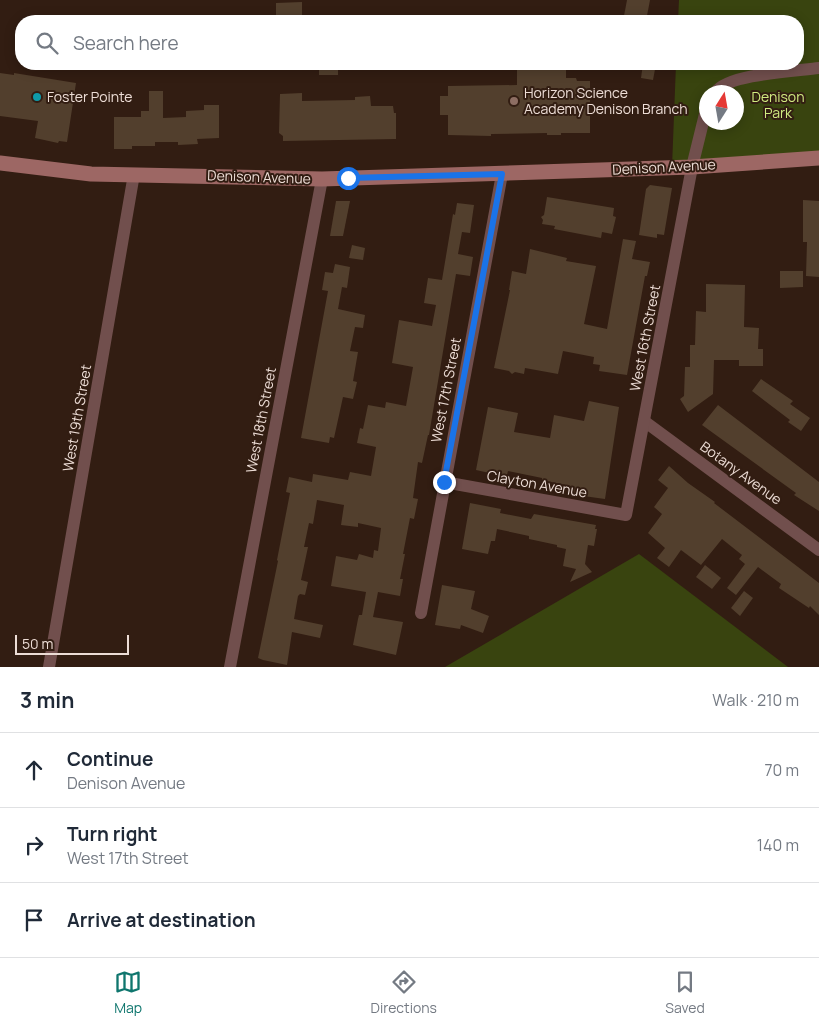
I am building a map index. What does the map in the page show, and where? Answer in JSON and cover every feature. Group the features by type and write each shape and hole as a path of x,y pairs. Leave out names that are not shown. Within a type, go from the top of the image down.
{"main road":[{"name":"Denison Avenue","path":"0,163 68,172 322,179 692,166 819,158"}],"street":[{"path":"804,70 819,68"},
{"path":"726,85 734,80 803,70"},
{"name":"West 16th Street","path":"626,515 692,166 701,130"},
{"name":"West 19th Street","path":"49,667 134,174"},
{"name":"West 17th Street","path":"421,613 502,174"},
{"name":"West 18th Street","path":"230,667 322,179"},
{"name":"Botany Avenue","path":"644,421 819,550"},
{"name":"Clayton Avenue","path":"444,482 626,515"}],"green space":[{"name":"Denison Park","path":"679,0 819,0 819,158 672,167 676,70 804,70 804,15 678,15"},
{"path":"639,554 788,667 445,667"}],"building":[{"path":"627,0 650,0 647,15 624,15"},
{"path":"302,2 302,15 276,15 276,3"},
{"path":"319,70 338,70 338,75 319,75"},
{"name":"Horizon Science Academy Denison Branch","path":"517,70 566,70 566,78 576,78 577,81 590,81 590,133 561,133 561,135 547,135 547,133 491,134 491,136 448,135 448,115 440,115 440,96 448,96 448,86 517,85"},
{"path":"642,70 655,70 653,80 641,78"},
{"name":"Foster Pointe","path":"0,73 14,75 14,73 76,83 67,142 59,141 58,143 35,138 38,121 0,116"},
{"path":"149,91 163,91 163,118 186,117 186,111 204,110 204,105 219,105 219,138 197,139 198,144 178,145 178,142 155,142 155,146 132,146 132,149 114,149 114,117 141,117 141,111 149,111"},
{"path":"302,93 302,101 355,100 355,97 370,96 371,106 393,106 394,113 396,113 396,139 283,141 283,136 279,133 280,94"},
{"path":"650,185 672,188 664,235 657,234 657,238 639,235 646,189"},
{"path":"547,197 614,208 613,216 616,217 612,234 602,232 601,238 554,229 555,226 542,224 543,220 541,217 544,215"},
{"path":"803,200 819,201 819,277 806,276 807,242 803,242"},
{"path":"336,201 350,201 343,236 330,236"},
{"path":"457,203 474,205 470,233 462,232 458,254 473,257 470,276 456,274 429,435 422,463 418,462 413,498 418,499 414,519 410,518 403,554 405,554 400,579 403,579 400,596 378,592 373,617 403,622 396,655 353,645 359,615 362,615 366,592 331,586 336,556 357,560 359,554 373,558 374,550 378,551 381,528 358,523 358,527 341,525 344,505 317,500 313,524 309,523 304,547 308,547 301,580 308,582 305,595 300,594 298,596 294,619 323,625 320,638 292,632 287,665 258,658 290,493 286,492 289,477 312,482 313,474 348,480 350,472 371,476 376,447 357,443 360,428 363,429 368,405 385,408 386,402 406,406 413,367 392,363 399,320 432,326 436,305 424,303 428,278 442,280 453,214 455,215"},
{"path":"623,239 636,241 632,259 650,262 647,276 645,276 627,375 599,371 600,365 593,364 594,357 563,351 558,374 525,368 524,374 515,372 512,374 509,371 494,368 510,290 512,271 526,274 530,249 567,258 566,261 596,266 584,324 607,329"},
{"path":"352,245 365,248 363,260 349,258"},
{"path":"335,264 350,267 347,288 342,287 338,309 365,315 363,328 355,327 350,351 358,352 353,381 357,382 353,399 343,397 334,438 330,437 329,443 301,438 328,291 322,290 325,272 333,273"},
{"path":"780,271 803,271 803,287 780,288"},
{"path":"706,284 745,285 744,327 759,328 758,349 763,349 763,366 739,366 739,360 714,360 713,394 688,412 680,399 684,396 685,367 690,367 690,345 695,345 696,311 706,312"},
{"path":"761,379 793,401 790,404 810,418 801,431 788,422 790,420 752,391"},
{"path":"589,401 619,407 605,499 569,494 570,486 542,480 542,478 508,471 507,475 503,476 476,470 488,407 518,413 514,432 550,438 554,415 584,421"},
{"path":"718,405 819,482 819,511 794,495 796,493 702,425"},
{"path":"669,466 688,483 819,583 819,615 810,606 809,608 779,588 781,584 758,567 736,595 727,588 745,564 739,559 742,555 722,539 701,565 681,550 669,567 657,558 665,548 648,533 662,514 654,507 668,488 658,480"},
{"path":"470,503 501,509 500,513 531,519 534,514 596,525 594,546 588,545 585,564 592,572 570,582 576,569 563,566 566,549 557,547 557,545 529,539 529,536 497,529 495,541 491,541 488,554 462,549"},
{"path":"705,565 721,578 712,589 696,577"},
{"path":"442,585 475,591 471,609 489,616 483,633 461,625 460,629 435,625"},
{"path":"744,591 753,598 740,616 731,608"}],"place":[{"name":"Foster Pointe","path":"37,97"},
{"name":"Horizon Science Academy Denison Branch","path":"514,101"}],"route":[{"path":"348,178 502,174 444,482"}]}
